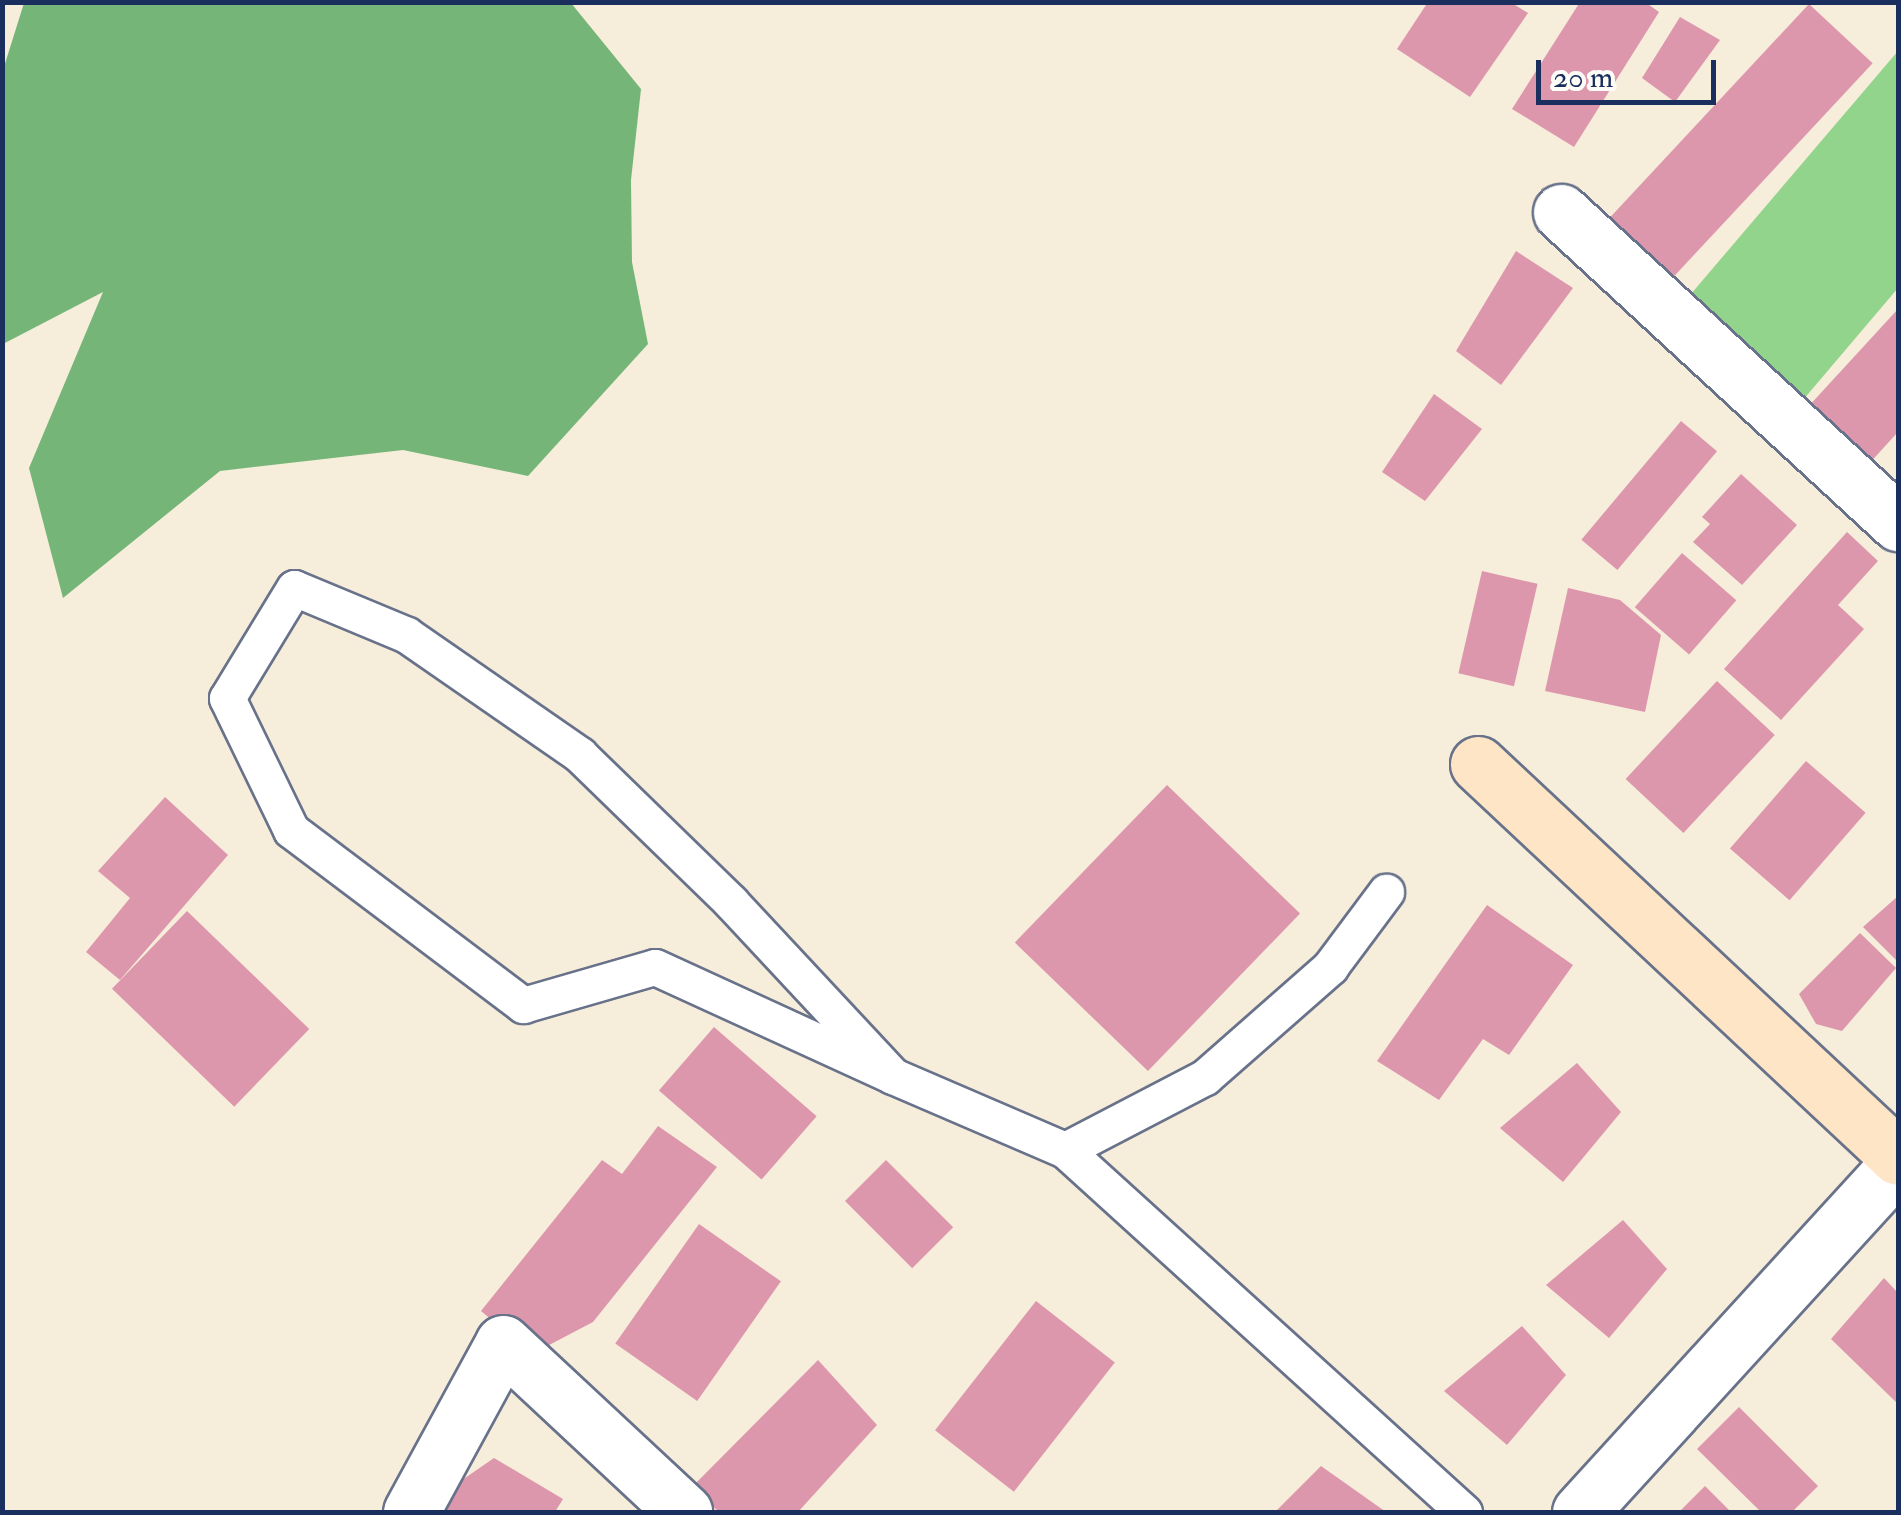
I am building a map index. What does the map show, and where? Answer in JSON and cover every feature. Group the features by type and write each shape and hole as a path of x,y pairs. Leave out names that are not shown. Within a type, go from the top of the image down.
{"street":[{"path":"1562,212 1898,523"},
{"path":"1478,764 1898,1160 1580,1512"},
{"path":"411,1512 503,1342 684,1512"}],"lane":[{"path":"893,1076 731,902 580,755 407,636 294,588 227,698 291,830 524,1004 654,967 893,1076 1064,1150 1464,1512"},
{"path":"1064,1150 1204,1078 1330,968 1386,892"}],"green space":[{"path":"24,3 571,3 641,89 631,180 632,262 648,344 528,476 403,450 220,471 63,598 29,468 103,292 3,344 3,70"},
{"path":"1898,51 1898,288 1797,407 1679,308"}],"building":[{"path":"1428,2 1510,2 1528,13 1470,97 1397,49"},
{"path":"1580,2 1645,2 1659,12 1574,147 1512,109"},
{"path":"1809,4 1873,63 1641,312 1577,253"},
{"path":"1680,17 1720,40 1675,102 1642,78"},
{"path":"1516,251 1573,288 1501,385 1456,351"},
{"path":"1898,309 1898,432 1845,490 1784,433"},
{"path":"1434,394 1482,429 1425,501 1382,472"},
{"path":"1681,421 1717,451 1617,570 1581,540"},
{"path":"1741,474 1797,525 1742,585 1693,542 1710,524 1702,517"},
{"path":"1847,532 1878,561 1838,605 1864,629 1781,720 1724,669"},
{"path":"1682,553 1736,600 1689,655 1635,607"},
{"path":"1482,571 1538,584 1514,686 1458,673"},
{"path":"1568,588 1620,600 1661,635 1645,712 1545,691"},
{"path":"1717,681 1775,735 1683,833 1626,779"},
{"path":"1806,761 1866,813 1790,900 1730,849"},
{"path":"1167,785 1300,914 1148,1071 1015,943"},
{"path":"165,797 228,855 120,980 86,952 130,898 98,871"},
{"path":"1898,896 1898,962 1863,927"},
{"path":"1487,905 1573,965 1509,1055 1483,1039 1439,1100 1377,1061"},
{"path":"187,911 309,1029 234,1107 112,989"},
{"path":"1860,933 1896,968 1842,1031 1816,1024 1799,994"},
{"path":"714,1027 817,1116 762,1180 659,1090"},
{"path":"1577,1063 1621,1112 1563,1182 1500,1128"},
{"path":"658,1126 717,1167 593,1322 532,1354 481,1311 602,1160 622,1174"},
{"path":"886,1160 953,1227 912,1268 845,1201"},
{"path":"1623,1220 1667,1269 1609,1338 1546,1285"},
{"path":"699,1224 781,1281 697,1401 615,1344"},
{"path":"1884,1278 1898,1293 1898,1404 1831,1339"},
{"path":"1036,1301 1115,1363 1014,1492 935,1430"},
{"path":"1522,1326 1566,1375 1507,1445 1444,1391"},
{"path":"818,1360 877,1425 798,1512 719,1512 692,1487"},
{"path":"1739,1407 1818,1486 1792,1512 1761,1512 1697,1449"},
{"path":"494,1458 563,1499 555,1512 437,1512 449,1489"},
{"path":"1321,1466 1386,1512 1275,1512"},
{"path":"1705,1486 1731,1512 1679,1512"}]}
